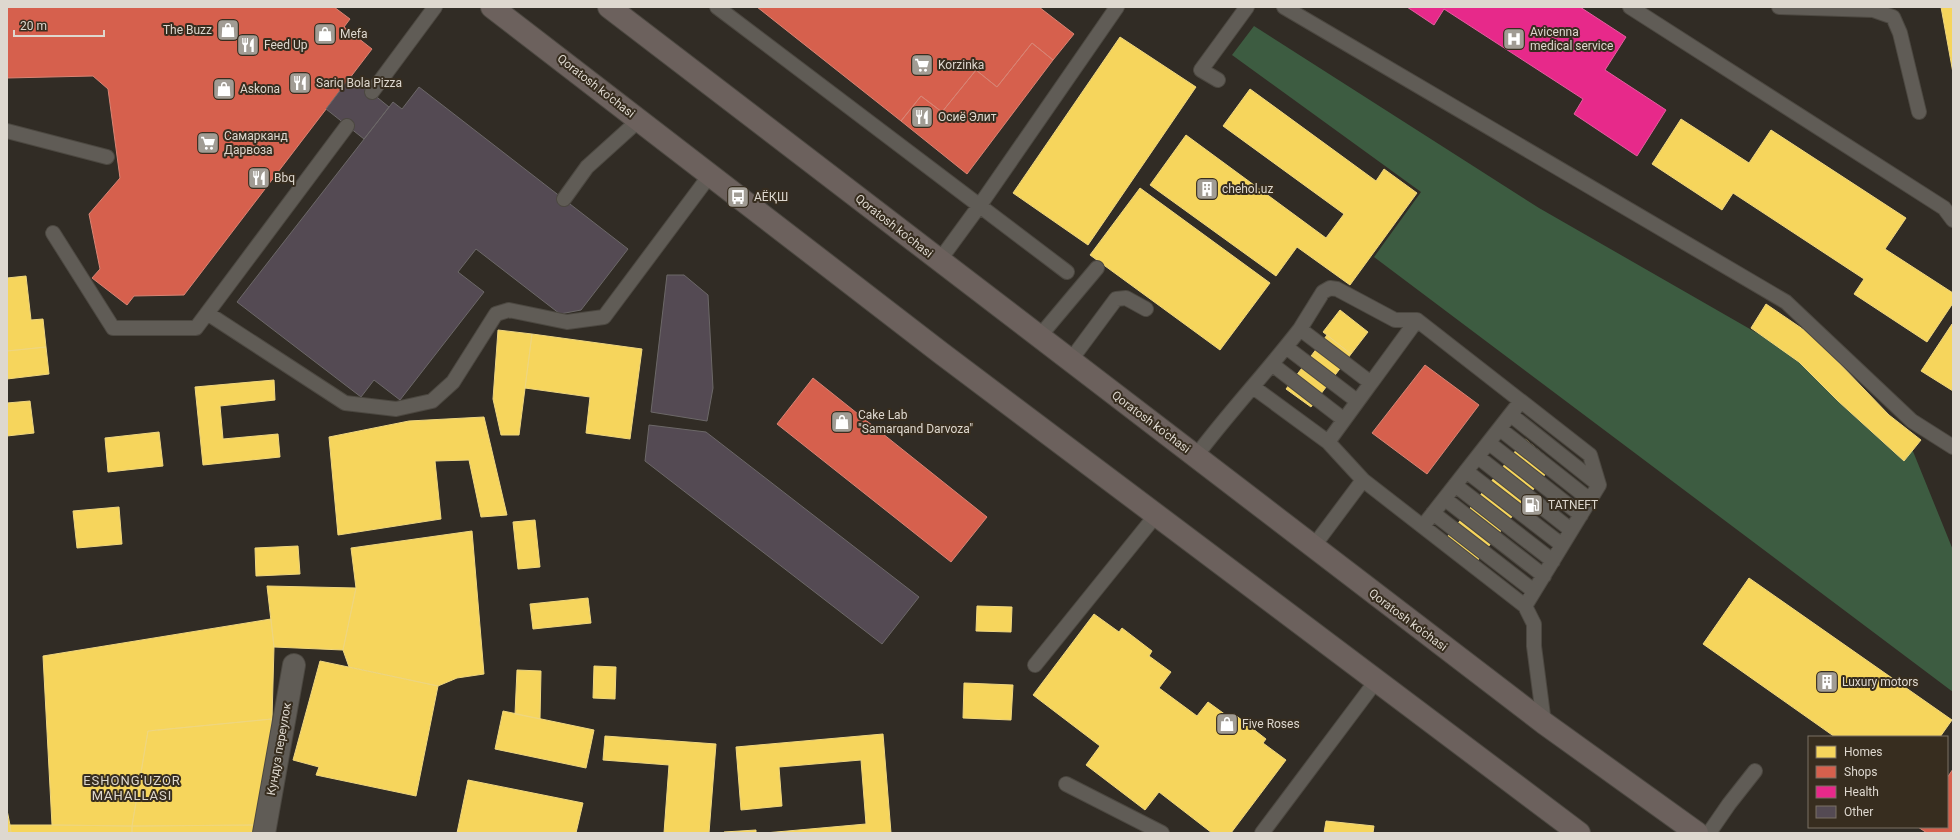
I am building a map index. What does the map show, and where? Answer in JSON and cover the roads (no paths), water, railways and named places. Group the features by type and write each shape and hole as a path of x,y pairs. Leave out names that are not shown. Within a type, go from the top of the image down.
{"main road":[{"name":"Qoratosh ko'chasi","path":"492,7 941,353 1579,833"},
{"name":"Qoratosh ko'chasi","path":"609,7 1544,723 1697,833"}],"street":[{"name":"Кундуз переулок","path":"264,833 294,665"}],"lane":[{"path":"372,92 435,7"},
{"path":"717,7 1067,272"},
{"path":"939,261 980,205 1117,7"},
{"path":"1218,80 1201,70 1246,7"},
{"path":"1284,7 1786,302 1912,421 1953,447"},
{"path":"1630,7 1944,208 1953,220"},
{"path":"1779,7 1873,10 1893,17 1900,33 1919,112"},
{"path":"564,198 587,166 640,120"},
{"path":"53,233 113,328 196,328 347,126"},
{"path":"7,131 107,157"},
{"path":"207,313 345,403 396,409 432,401 453,382 496,314 509,310 567,322 604,317 710,174"},
{"path":"1039,337 1097,268"},
{"path":"1196,456 1225,418 1273,365 1300,329 1324,292 1330,288 1337,289 1395,320 1417,320 1590,455 1599,485 1525,606"},
{"path":"1070,361 1116,299 1126,298 1146,309"},
{"path":"1328,442 1343,419 1417,320"},
{"path":"1300,329 1371,383"},
{"path":"1286,347 1357,401"},
{"path":"1273,365 1343,419"},
{"path":"1253,387 1328,442 1363,480 1525,606 1534,624 1534,646 1544,723"},
{"path":"1423,526 1521,401"},
{"path":"1511,415 1599,485"},
{"path":"1500,429 1590,500"},
{"path":"1489,443 1581,515"},
{"path":"1478,457 1571,530"},
{"path":"1466,471 1562,545"},
{"path":"1313,547 1363,480"},
{"path":"1456,485 1553,561"},
{"path":"1445,499 1544,576"},
{"path":"1433,513 1534,591"},
{"path":"1035,665 1156,515"},
{"path":"1262,833 1376,681"},
{"path":"1709,833 1729,804 1755,771"},
{"path":"1066,784 1162,833"}],"place":[{"name":"The Buzz","path":"228,30"},
{"name":"Mefa","path":"325,34"},
{"name":"Avicenna medical service","path":"1514,39"},
{"name":"Feed Up","path":"248,45"},
{"name":"Korzinka","path":"922,65"},
{"name":"Sariq Bola Pizza","path":"300,83"},
{"name":"Askona","path":"224,89"},
{"name":"Осиё Элит","path":"922,117"},
{"name":"Самарканд Дарвоза","path":"208,143"},
{"name":"Bbq","path":"259,178"},
{"name":"chehol.uz","path":"1207,189"},
{"name":"АЁҚШ","path":"738,197"},
{"name":"Cake Lab \"Samarqand Darvoza\"","path":"842,422"},
{"name":"TATNEFT","path":"1532,505"},
{"name":"Luxury motors","path":"1827,682"},
{"name":"Five Roses","path":"1227,724"}],"district":[{"name":"ESHONG'UZOR MAHALLASI","path":"132,788"}]}
